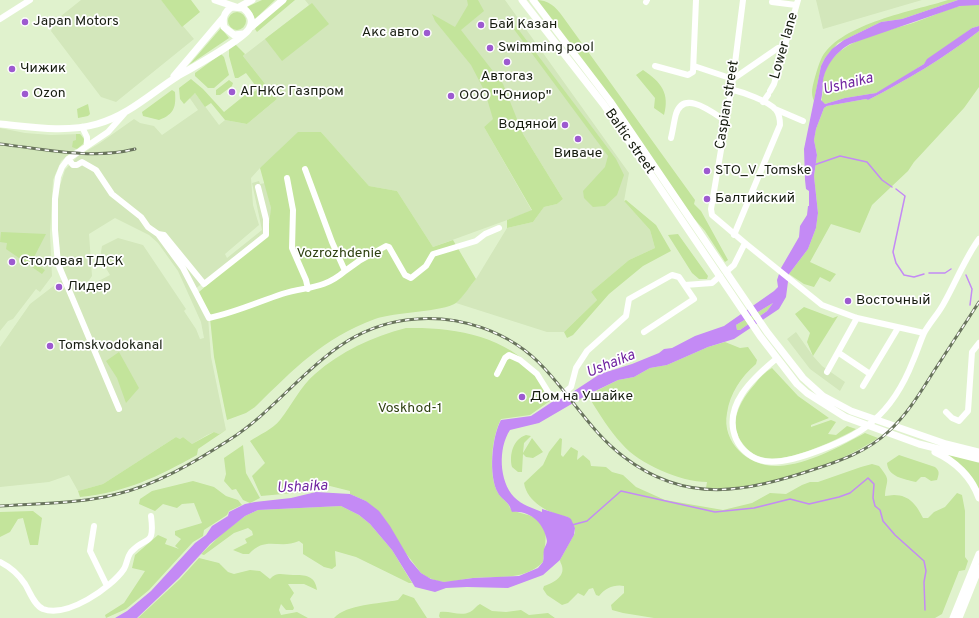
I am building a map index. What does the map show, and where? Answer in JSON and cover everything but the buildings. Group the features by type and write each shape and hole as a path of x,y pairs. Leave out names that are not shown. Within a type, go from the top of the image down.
{"main road":[{"path":"215,0 238,7 250,14 251,27"},
{"path":"215,0 227,30 234,35 243,34"},
{"path":"170,81 228,9 238,7 252,0"},
{"path":"0,124 46,128 82,127 98,124 126,112 170,81 243,34 283,0"},
{"name":"Baltic street","path":"522,0 604,105 776,359"},
{"name":"Baltic street","path":"533,0 614,107 727,271 767,332 794,368 812,387 836,404 851,411 920,436 979,452"},
{"path":"776,359 797,384 807,393 845,417 916,443 965,457 979,459"},
{"path":"916,443 941,455 959,468 971,482 979,498"},
{"path":"953,618 979,554"},
{"path":"959,618 979,568"},
{"path":"964,605 979,579"}],"street":[{"path":"0,19 30,0"},
{"path":"655,66 688,75 693,72 696,0"},
{"name":"Caspian street","path":"734,235 715,219 711,209 733,78 743,0"},
{"path":"772,2 797,3"},
{"name":"Lower lane","path":"763,102 774,84 797,3"},
{"path":"694,66 733,78 778,48 785,47"},
{"path":"730,89 763,102 803,121"},
{"path":"671,138 676,113 681,106 688,102 695,103 726,121"},
{"path":"775,108 780,118 780,125"},
{"path":"119,408 58,264 55,230 55,188 62,167 68,159 108,132 126,112"},
{"path":"786,114 734,235 822,305 857,318 924,333"},
{"path":"82,127 87,137 87,146"},
{"path":"68,159 73,165 77,165 82,162 93,167 112,194 158,234 183,268 209,318 225,315 291,291 308,290 326,284 359,261 386,246 404,275 410,278 426,266 433,254 476,241 485,234 499,228"},
{"path":"305,169 332,242 345,271"},
{"path":"287,178 293,210 292,248 306,280 308,290"},
{"path":"158,234 164,234 202,283 206,284 266,235 266,219 258,187"},
{"path":"776,359 740,396 733,416 733,429 741,447 753,457 767,461 786,460 841,442 863,429 873,422 885,410 901,387 924,333 940,310 979,239"},
{"path":"727,271 734,265 745,243"},
{"path":"497,374 505,358 509,355 520,360 537,374 544,383 545,390 550,395 560,396 571,387 576,368 587,352 626,316 629,299 672,275 680,277 694,299 644,332"},
{"path":"685,285 712,283 720,276"},
{"path":"827,372 839,353 857,318"},
{"path":"863,386 898,328"},
{"path":"946,412 952,418 960,421 968,411 972,352 979,343"},
{"path":"839,353 870,374"},
{"path":"0,562 14,572 24,582 37,605 43,609 58,611 81,604 94,597 107,586 123,570 131,553 149,539 152,528 151,516"},
{"path":"94,526 90,551 107,586"}],"shaded area":[{"path":"81,0 161,0 194,39 116,102 101,97 51,31 56,20"},
{"path":"305,0 505,0 629,173 624,201 650,230 655,248 629,260 591,292 597,300 564,332 547,332 456,303 476,279 507,228 533,222 544,207 557,204 563,199 523,134 510,105 484,127 532,211 433,247 397,191 369,186 321,132 260,168 251,178 253,205 259,225 225,254 227,258 262,230 252,183 259,181 260,184 265,183 271,208 270,222 265,223 266,231 194,290 208,317 211,357 226,430 219,434 214,432 192,444 183,437 180,439 176,437 103,484 78,491 69,475 49,482 0,487 0,347 30,304 66,278 61,261 57,226 58,192 65,170 78,156 100,143 134,119 140,123 154,126 162,135 198,110 189,97 195,93 219,125 225,120 247,124 277,99 243,56 309,5","holes":["115,218 149,235 158,243 178,271 201,322 204,338 200,339 196,329 184,311 186,309 143,245 118,238 102,246 100,258 110,275 83,289 92,276 89,234"]},
{"path":"816,0 922,0 823,29"},
{"path":"958,0 979,0 979,5 960,6 850,44 832,60 826,70 823,81 821,100 825,104 845,98 876,93 924,64 927,59 972,28 979,26 979,31 925,68 868,100 866,99 827,106 824,108 816,129 814,140 817,155 814,176 818,213 816,228 808,249 789,274 786,297 779,309 734,339 708,347 667,365 650,368 634,377 618,380 587,395 539,423 510,430 503,446 502,455 503,474 509,490 517,500 527,506 542,512 542,509 568,517 571,519 575,528 574,535 560,560 543,575 508,588 446,588 435,592 415,587 392,550 370,524 359,515 341,506 258,510 245,516 210,544 179,578 137,618 115,618 127,611 151,591 195,543 206,535 212,526 228,516 229,512 245,504 291,498 316,492 350,494 366,501 379,511 390,526 410,560 421,573 431,579 444,582 473,578 519,576 538,568 543,562 544,549 547,542 543,529 535,519 525,513 512,512 509,505 499,494 495,486 492,456 495,436 501,420 531,416 555,400 565,397 600,374 632,364 659,353 664,349 672,348 695,336 724,326 778,287 777,280 781,268 799,237 800,226 807,215 809,206 809,191 806,189 805,180 804,149 821,66 832,49 844,40 881,22 902,19","holes":["773,303 767,311 740,330 737,330 736,325"]},
{"path":"0,128 25,133 51,135 80,134 84,142 61,161 53,180 50,234 52,276 40,292 36,289 13,319 8,321 0,331"},
{"path":"796,332 822,366 845,382 840,391 810,369 787,339"}],"green space":[{"path":"161,0 191,0 200,12 182,27"},
{"path":"262,0 275,0 255,19 247,7"},
{"path":"287,0 295,0 257,32 255,29 257,26"},
{"path":"467,0 478,0 484,11 461,30 503,84 523,134 563,199 557,204 544,207 533,222 507,228 507,220 532,210 484,127 493,119 485,92 471,65 435,21 432,14 455,27 468,5"},
{"path":"535,0 548,2 563,17 695,200 694,204 701,211 728,260 725,262 705,231 690,214"},
{"path":"948,0 958,0 902,19 881,22 838,43 825,58 821,66 814,101 812,95 813,83 822,57 832,45 845,35 880,20"},
{"path":"312,3 329,24 282,61 265,39"},
{"path":"971,4 979,5 979,26 972,28 924,64 876,93 845,98 825,104 822,103 824,74 831,61 841,51 869,36 913,23 949,9"},
{"path":"237,12 243,15 246,21 243,27 237,30 231,27 228,21 231,15"},
{"path":"515,25 616,159 624,175 617,195 605,206 593,207 584,198 583,191 605,167 608,156 513,28"},
{"path":"221,28 229,38 189,65"},
{"path":"979,31 979,87 964,108 914,162 908,171 872,205 860,233 831,224 810,262 836,274 830,282 820,277 814,287 804,284 789,274 808,249 816,228 818,213 814,176 817,155 814,140 816,129 824,108 827,106 866,99 868,100 925,68"},
{"path":"235,44 245,54 243,56 277,99 247,124 225,120 211,103 205,107 195,93 184,104 180,99 179,88 191,79 203,89 224,112 245,95 248,96 258,89 246,73 238,78 235,78 229,56 229,48"},
{"path":"221,54 224,57 229,75 214,88 208,88 195,76 195,73"},
{"path":"643,70 655,79 665,94 666,107 664,115 654,108 655,98 636,75"},
{"path":"229,80 233,83 232,86 220,95 216,95 216,90"},
{"path":"172,90 175,92 175,105 168,115 159,120 143,116 142,112"},
{"path":"88,104 90,114 88,116 78,118 77,109"},
{"name":"Vozrozhdenie","path":"298,132 321,132 369,186 397,191 433,247 453,240 476,279 459,301 450,306 375,319 340,335 324,345 296,367 255,407 246,413 227,420 214,357 210,318 199,292 268,232 271,208 260,168"},
{"path":"76,134 80,134 84,139 83,144 77,149 72,147 73,141 76,140"},
{"path":"626,200 656,225 671,251 643,266 609,294 573,335 567,338 564,332 597,300 591,292 629,260 655,248 650,230 624,201"},
{"path":"1,232 46,234 32,261 45,270 42,274 6,249 7,243 0,242"},
{"path":"678,234 708,276 707,279 699,279 692,273 668,235"},
{"path":"773,303 767,311 740,330 737,330 736,325"},
{"path":"804,307 833,318 838,316 813,356 807,342 810,333 795,314"},
{"name":"Voskhod-1","path":"406,328 442,329 477,336 494,342 510,350 524,360 542,379 554,398 530,415 501,419 493,445 493,475 498,493 508,503 510,508 538,520 545,530 546,536 543,562 536,568 519,575 472,578 447,582 438,581 421,573 366,501 350,494 350,491 330,486 319,487 305,492 261,496 252,476 265,463 250,441 277,423 310,379 335,358 369,340"},
{"path":"725,342 740,348 748,347 757,360 756,364 741,380 734,392 728,406 726,424 733,444 740,452 749,458 768,466 790,465 824,454 865,433 878,438 840,459 796,475 750,486 706,488 707,482 685,479 673,475 650,465 639,458 629,451 617,439 590,399 578,400 618,380 634,377 650,368 667,365 708,347"},
{"path":"119,352 139,388 126,403 117,378 106,361"},
{"path":"772,368 798,396 829,418 811,425 811,427 831,420 836,422 828,434 836,435 847,426 856,429 825,445 787,457 766,458 759,457 751,452 745,447 738,436 736,428 737,412 740,405 759,379"},
{"path":"226,430 198,449 197,455 155,477 127,487 97,495 80,497 78,491 103,484 176,437 180,439 183,437 192,444 214,432 219,434"},
{"path":"526,435 531,436 524,443 523,453 532,438 543,452 533,458 526,457 523,454 522,472 518,472 512,467 511,458 513,448 518,440"},
{"path":"560,438 562,439 561,455 563,457 571,447 578,451 577,460 583,455 590,461 591,466 606,467 612,472 623,475 636,487 665,500 723,510 752,503 770,493 786,494 810,482 818,482 861,467 872,464 879,466 887,478 885,496 900,495 909,499 918,509 923,518 928,518 934,512 945,507 957,493 962,495 965,511 965,557 968,561 965,570 959,571 942,614 935,618 654,618 612,610 611,605 624,593 624,586 614,586 601,593 599,596 596,595 593,588 589,589 584,596 578,593 568,603 562,605 547,595 543,589 544,586 558,579 562,573 560,560 575,533 575,528 568,517 547,510 534,501 529,496 524,483 543,465 549,452"},
{"path":"243,445 246,473 260,498 250,503 243,500 236,489 232,490 224,481 226,474 224,458"},
{"path":"944,454 979,461 979,499 975,489"},
{"path":"899,455 935,467 939,473 937,480 931,481 925,477 921,477 916,482 897,477 890,471 887,463"},
{"path":"193,481 214,487 226,496 238,500 242,505 229,511 227,515 204,530 203,536 193,542 149,590 126,609 106,618 105,615 124,603 145,571 132,568 135,555 158,535 167,539 165,544 179,549 175,546 181,539 175,535 175,531 202,523 194,503 182,504 177,508 163,504 155,511 139,504 140,499 152,491"},
{"path":"341,506 359,515 370,524 392,550 412,583 409,583 356,557 335,551 336,566 332,569 324,567 303,554 303,544 299,541 285,544 261,545 249,554 243,554 233,550 247,543 245,539 253,535 252,531 248,528 234,533 204,555 201,554 225,531 245,516 258,510"},
{"path":"33,511 42,518 38,545 30,545 23,518 18,519 10,532 0,537 0,512"},
{"path":"199,558 219,563 228,572 234,574 250,570 260,571 270,579 275,575 280,574 302,575 309,577 314,581 317,590 304,584 288,584 294,593 290,599 294,608 293,610 286,610 281,604 279,610 281,615 297,612 308,618 138,618 180,579"},
{"path":"403,594 414,598 427,618 334,618 340,613 355,607 398,600"},
{"path":"480,604 492,611 506,612 521,610 529,615 548,613 555,618 440,618 439,616 440,612 458,614 466,613"}],"waterway":[{"path":"814,165 840,156 867,162 882,180 892,187"},
{"path":"896,189 905,196 893,252 896,263 904,275 914,277 924,274"},
{"path":"929,273 945,273 951,269"},
{"path":"966,275 972,289 970,305"},
{"path":"572,525 587,521 621,491 715,512 754,508 790,499 809,504 850,493 868,478 874,484 873,498 875,506 880,510 883,521 895,535 924,561 926,571 924,582 925,610"}],"railway":[{"path":"0,144 85,154 102,154 135,149"},
{"path":"0,506 88,500 132,490 161,479 203,456 251,424 331,352 353,338 378,327 406,320 425,319 444,319 463,322 500,335 516,344 545,369 592,426 613,448 647,472 671,482 694,488 717,490 765,484 844,459 863,450 880,439 895,425 913,403 979,302"}],"place":[{"name":"Japan Motors","path":"25,22"},
{"name":"Бай Казан","path":"481,25"},
{"name":"Акс авто","path":"427,33"},
{"name":"Swimming pool","path":"490,48"},
{"name":"Автогаз","path":"507,62"},
{"name":"Чижик","path":"12,69"},
{"name":"АГНКС Газпром","path":"232,92"},
{"name":"Ozon","path":"25,94"},
{"name":"ООО \"Юниор\"","path":"451,96"},
{"name":"Водяной","path":"565,125"},
{"name":"Виваче","path":"578,139"},
{"name":"STO_V_Tomske","path":"707,171"},
{"name":"Балтийский","path":"707,199"},
{"name":"Столовая ТДСК","path":"12,262"},
{"name":"Лидер","path":"59,287"},
{"name":"Восточный","path":"848,301"},
{"name":"Tomskvodokanal","path":"50,346"},
{"name":"Дом на Ушайке","path":"522,397"}],"water label":[{"name":"Ushaika","path":"848,85"},
{"name":"Ushaika","path":"611,365"},
{"name":"Ushaika","path":"302,488"}]}
